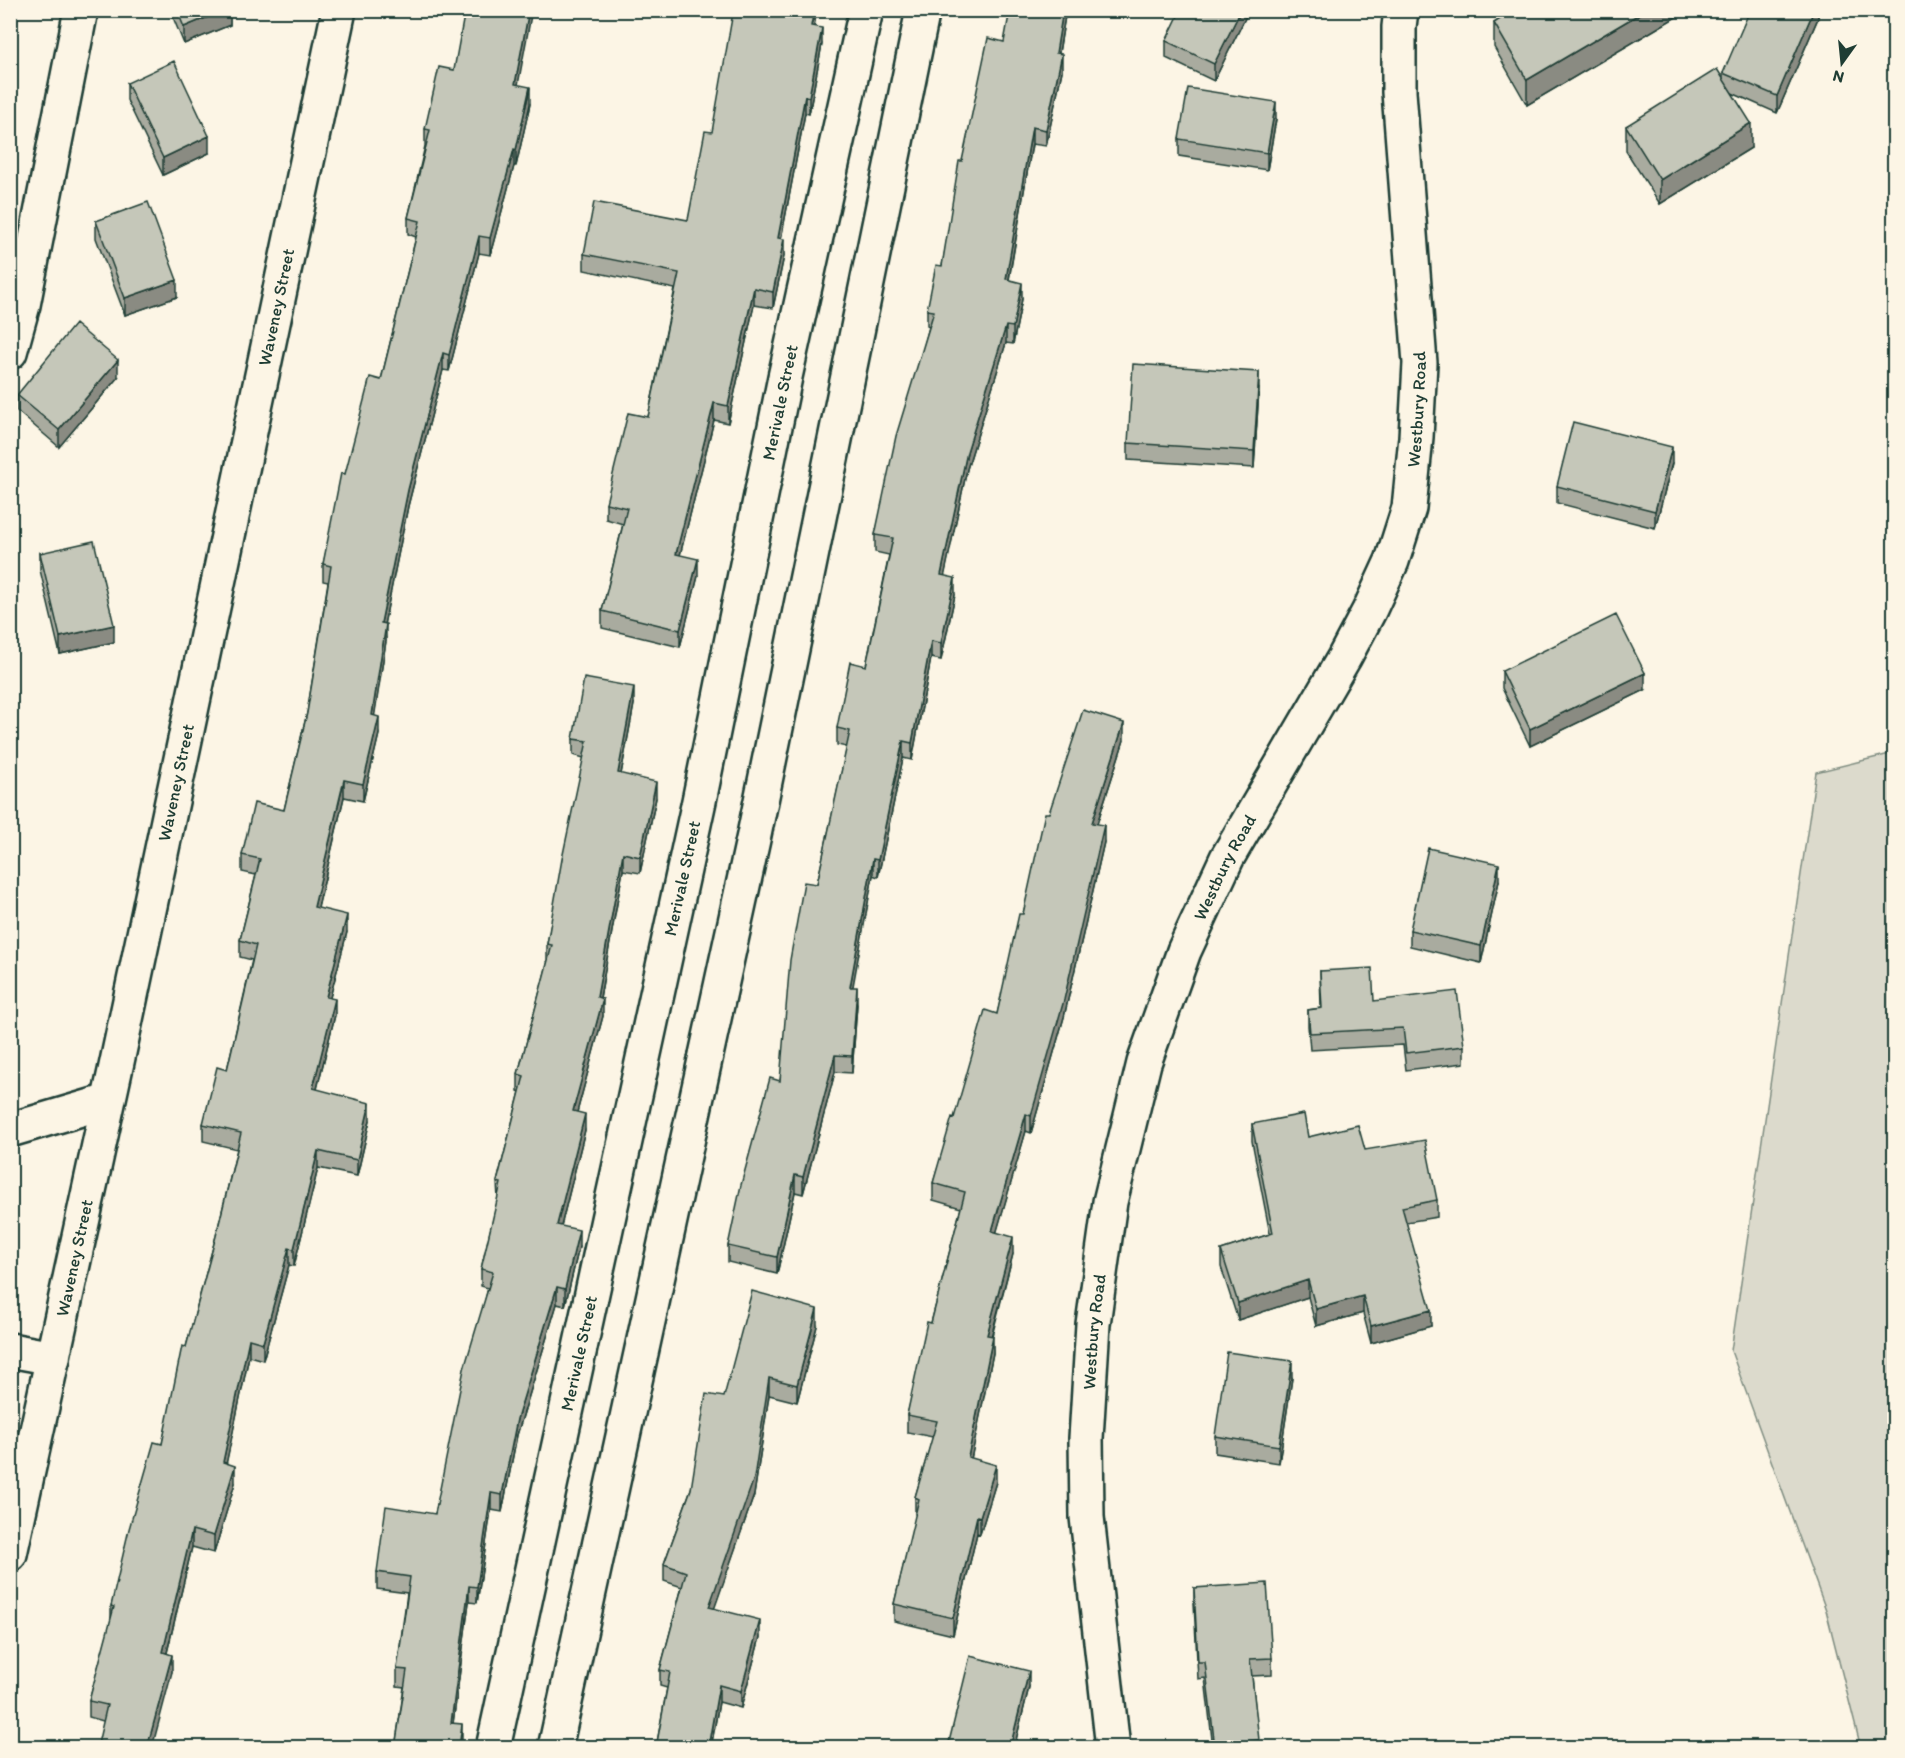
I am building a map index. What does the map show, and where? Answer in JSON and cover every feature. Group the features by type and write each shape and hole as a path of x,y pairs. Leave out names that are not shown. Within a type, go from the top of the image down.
{"street":[{"path":"10,352 23,305 81,10"},
{"name":"Waveney Street","path":"10,1554 339,10"},
{"name":"Merivale Street","path":"493,1748 699,801 785,377 866,10"},
{"path":"555,1748 754,835 923,10"},
{"name":"Westbury Road","path":"1113,1748 1087,1517 1086,1438 1094,1324 1110,1202 1144,1063 1184,951 1227,858 1369,611 1392,561 1409,508 1420,363 1399,92 1401,10"},
{"path":"10,1130 108,1101"},
{"path":"10,1350 53,1358"}],"shaded area":[{"path":"1894,753 1894,1747 1861,1748 1826,1610 1731,1351 1816,772"}],"building":[{"path":"177,10 225,10 184,27"},
{"path":"465,10 529,10 515,84 530,87 516,150 514,149 490,238 479,236 449,355 443,353 408,490 381,623 386,624 372,715 379,717 363,784 344,780 314,907 347,915 326,997 335,999 313,1088 370,1103 357,1160 318,1151 294,1249 289,1248 263,1343 249,1339 223,1462 235,1466 214,1536 192,1530 163,1652 172,1655 147,1748 97,1748 107,1705 89,1701 114,1607 111,1606 129,1529 154,1442 162,1444 182,1346 186,1347 241,1133 203,1124 217,1067 227,1070 256,945 240,940 260,859 242,855 254,803 284,810 307,713 331,566 323,564 341,473 345,474 370,377 381,380 420,221 408,218 430,130 425,129 439,67 454,70"},
{"path":"747,10 814,10 811,26 822,28 809,97 805,96 778,238 784,239 773,292 754,288 728,406 714,403 676,554 698,559 680,630 602,611 627,508 606,503 628,413 648,417 679,273 584,254 594,202 688,220 705,131 712,132 733,12 747,14"},
{"path":"1010,10 1063,10 1056,53 1062,54 1046,130 1032,127 1006,279 1022,283 1013,327 1006,326 967,452 941,575 955,578 941,643 931,641 912,743 903,741 878,860 873,859 850,987 857,987 852,1056 835,1055 803,1177 795,1175 777,1257 728,1246 741,1185 770,1078 780,1081 790,960 804,882 817,884 850,731 837,728 850,662 866,666 893,538 875,535 896,436 934,311 927,310 936,265 942,266 959,161 962,161 988,38 1004,42"},
{"path":"1181,10 1241,10 1214,64 1166,41"},
{"path":"1514,10 1646,10 1527,80 1494,23"},
{"path":"1750,10 1814,10 1777,96 1723,73"},
{"path":"174,61 209,136 163,158 127,83"},
{"path":"1717,69 1751,123 1660,180 1626,126"},
{"path":"1188,88 1276,102 1267,153 1179,139"},
{"path":"148,202 177,280 125,298 96,221"},
{"path":"75,324 118,360 59,430 17,395"},
{"path":"1133,364 1259,372 1254,451 1128,443"},
{"path":"1573,422 1672,447 1655,511 1557,486"},
{"path":"94,541 114,625 60,637 40,553"},
{"path":"1616,615 1645,673 1530,729 1502,671"},
{"path":"584,678 634,687 618,773 656,782 640,857 623,853 597,997 603,999 573,1111 585,1114 557,1225 579,1230 565,1289 557,1287 517,1419 502,1495 491,1493 477,1587 469,1586 451,1723 462,1724 459,1748 395,1748 407,1670 397,1669 410,1577 377,1572 386,1506 435,1514 464,1369 493,1272 481,1269 501,1183 497,1182 524,1076 518,1074 552,945 547,944 587,741 573,739"},
{"path":"1083,710 1124,723 1092,823 1104,825 1064,1000 1031,1116 1026,1114 992,1231 1013,1237 987,1335 993,1336 968,1457 996,1465 980,1517 977,1516 953,1618 894,1604 919,1499 915,1497 937,1421 907,1415 927,1322 931,1323 965,1192 933,1183 985,1010 997,1014 1019,914 1023,914 1045,813 1049,813"},
{"path":"1428,848 1499,864 1481,946 1410,930"},
{"path":"1372,968 1374,1001 1457,991 1464,1046 1406,1053 1403,1028 1310,1033 1308,1010 1322,1008 1320,971"},
{"path":"1304,1114 1308,1137 1358,1125 1365,1150 1425,1140 1437,1200 1402,1207 1431,1310 1371,1326 1363,1296 1316,1309 1308,1280 1238,1303 1221,1250 1273,1233 1252,1124"},
{"path":"752,1291 817,1309 797,1385 769,1378 754,1478 709,1607 760,1620 741,1691 719,1685 708,1748 656,1748 670,1672 660,1670 686,1572 664,1564 691,1489 706,1394 724,1397"},
{"path":"1227,1352 1292,1361 1279,1446 1215,1436"},
{"path":"1267,1583 1272,1658 1250,1659 1259,1740 1251,1741 1252,1748 1215,1748 1205,1662 1198,1662 1194,1588"},
{"path":"970,1656 1029,1671 1010,1748 970,1748 949,1742"}]}
